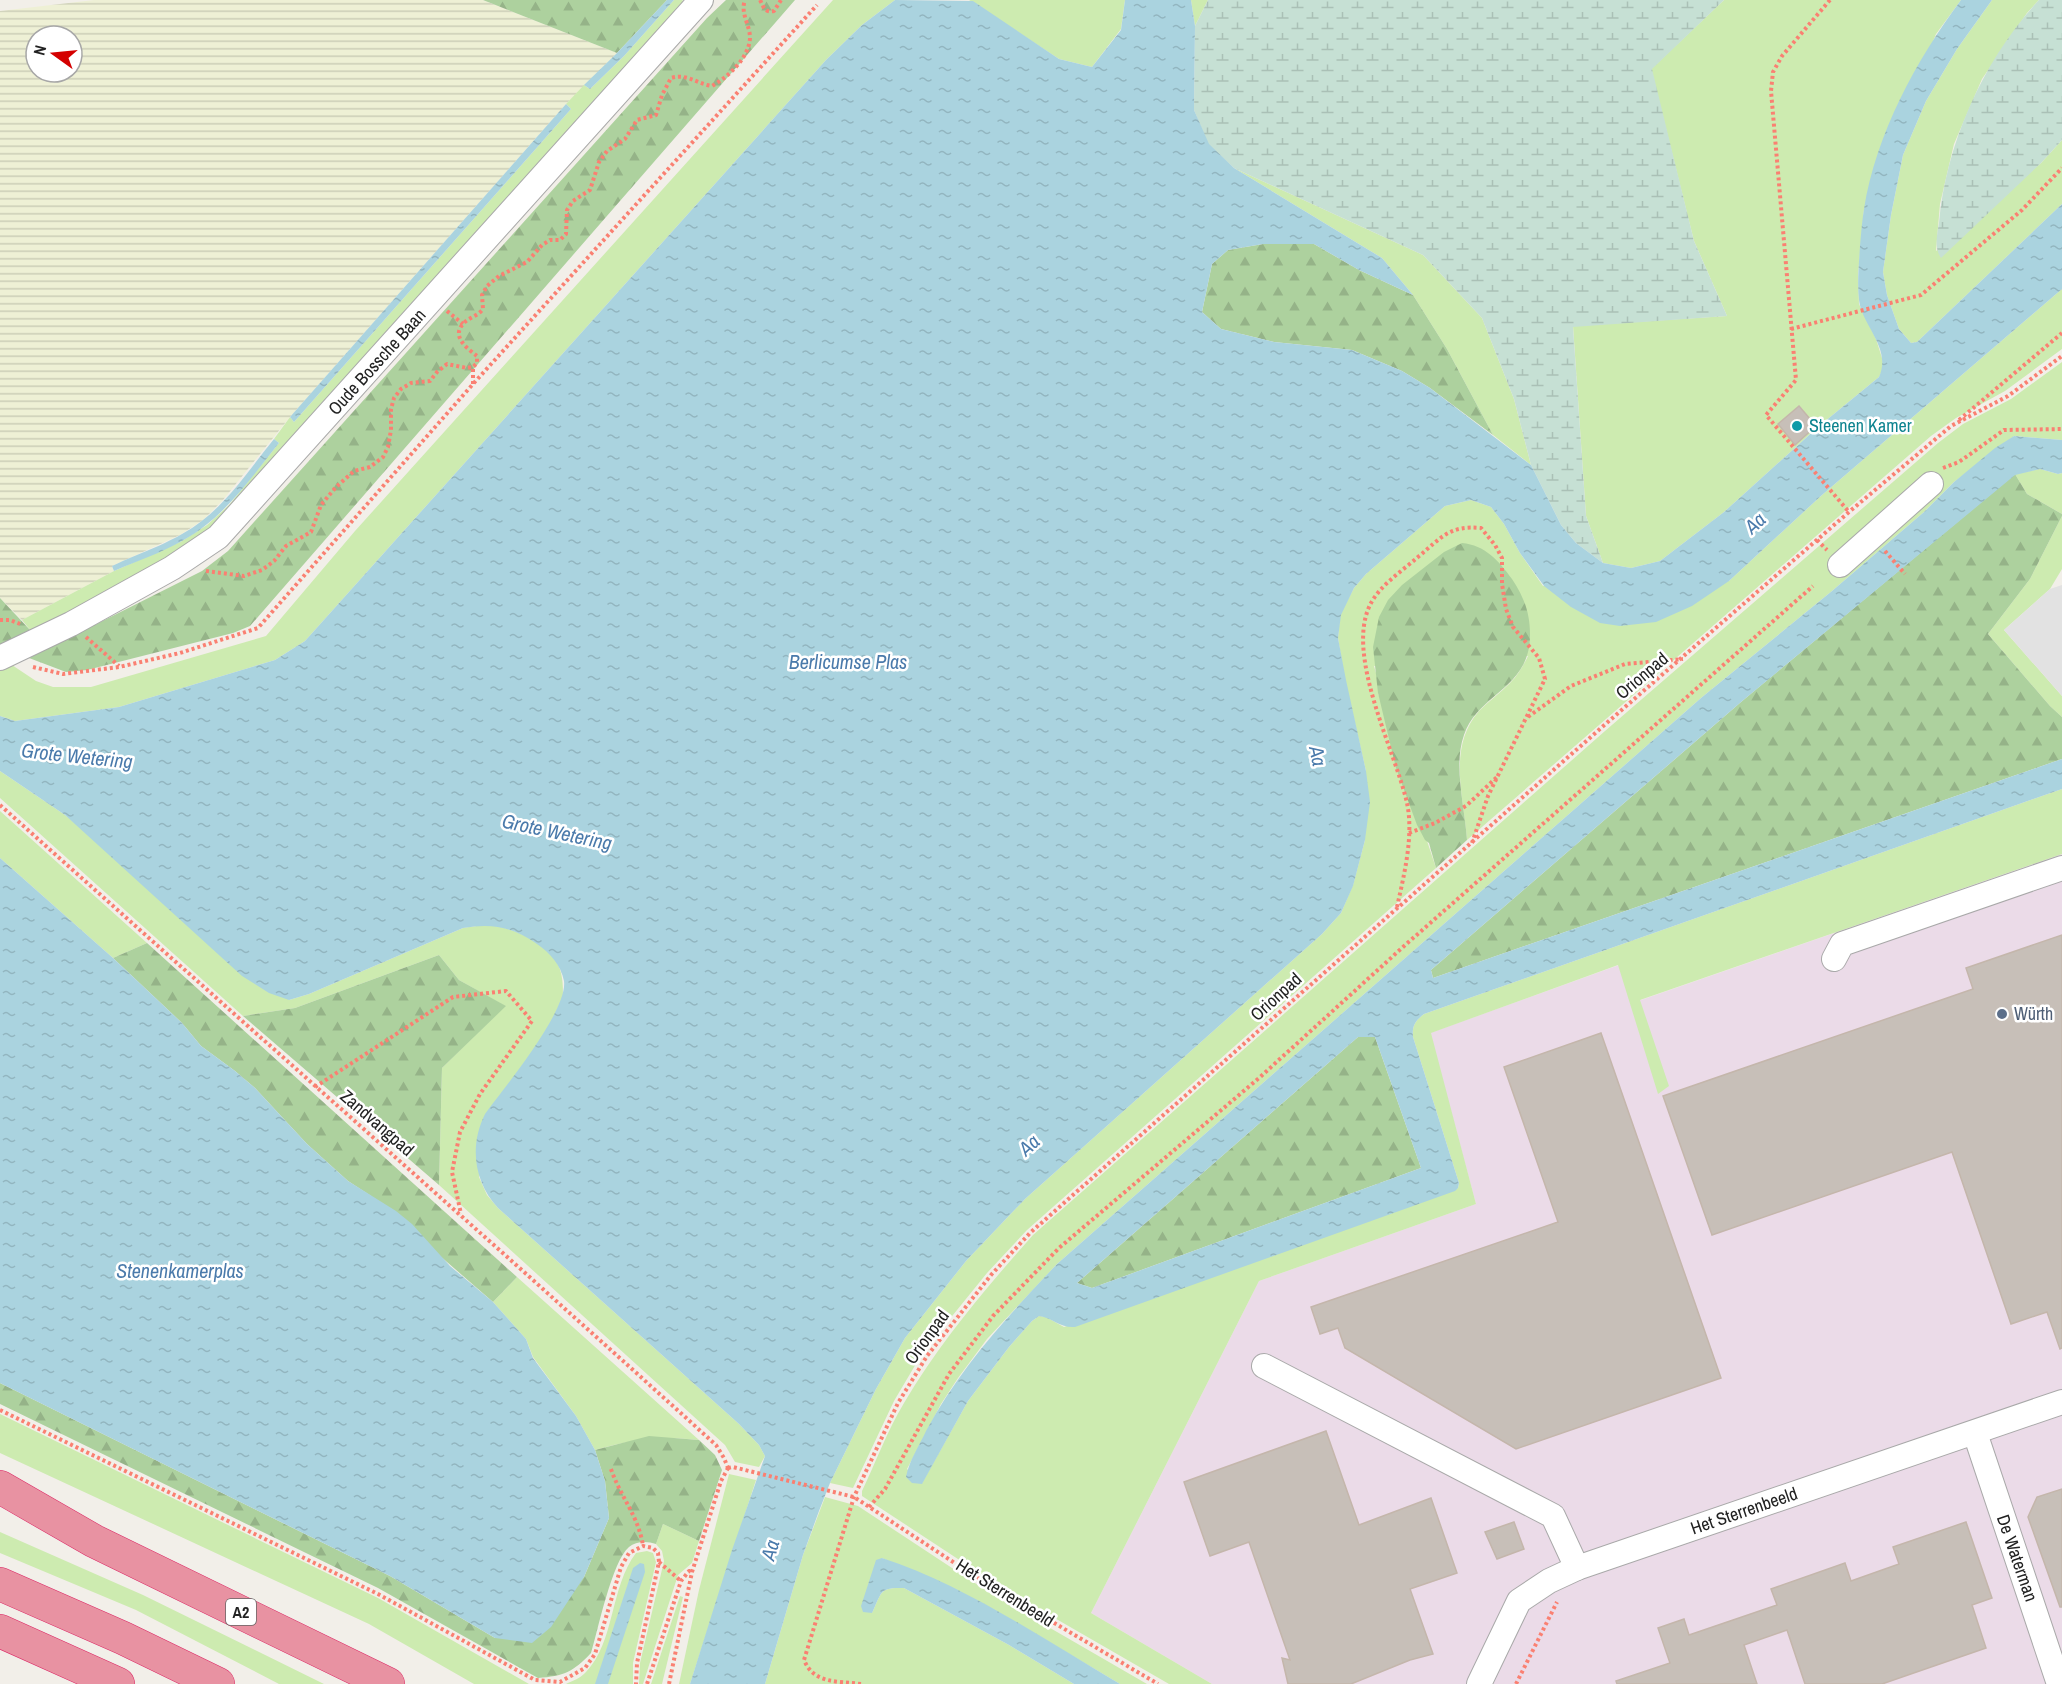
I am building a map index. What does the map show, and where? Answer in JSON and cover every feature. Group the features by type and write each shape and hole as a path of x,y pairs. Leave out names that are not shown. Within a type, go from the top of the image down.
{"highway":[{"name":"A2","path":"0,1487 94,1541 388,1684"},
{"name":"A2","path":"0,1508 94,1541"},
{"path":"0,1584 123,1638 218,1684"},
{"path":"0,1631 118,1684"}],"street":[{"name":"Oude Bossche Baan","path":"2,657 71,624 172,568 218,537 702,0"},
{"path":"1840,565 1872,537 1930,473"},
{"path":"1834,959 1842,944 2062,868"},
{"path":"1264,1366 1552,1516 1577,1568"},
{"name":"Het Sterrenbeeld","path":"1479,1684 1519,1601 1549,1581 1577,1568 2062,1402"},
{"name":"De Waterman","path":"1975,1433 2059,1684"}],"path":[{"path":"472,384 477,356 460,340 460,332 463,324 483,309 482,295 487,286 499,276 528,262 542,245 550,240 560,240 566,234 567,210 573,201 590,190 599,162 607,151 625,139 637,120 656,115 662,95 671,78 680,75 712,86 731,72 746,52 750,38 744,12 745,0"},
{"path":"760,0 763,9 769,12 774,11 781,0"},
{"path":"1830,0 1782,56 1773,72 1771,91 1796,380 1766,416 1849,512"},
{"path":"2,657 63,674 119,667 180,653 258,628 472,384 817,5"},
{"path":"1791,329 1921,295 2022,210 2062,168"},
{"path":"1951,426 2062,333"},
{"name":"Orionpad","path":"861,1684 820,1679 808,1671 804,1660 854,1497 898,1403 921,1365 991,1275 1030,1233 1849,512 1951,426 2008,396 2062,356"},
{"path":"172,568 244,576 262,570 274,561 286,546 311,532 321,505 336,487 354,471 370,467 384,457 391,430 391,410 394,398 401,389 411,383 430,381 447,364 474,368"},
{"path":"1905,466 1930,473 1959,462 2004,430 2062,429"},
{"path":"1397,908 1404,877 1409,833 1407,805 1368,676 1362,636 1363,623 1371,603 1384,587 1450,530 1468,527 1481,528 1502,558 1502,584 1506,609 1513,627 1539,658 1545,679 1488,796 1472,843"},
{"path":"1872,537 1905,574"},
{"path":"869,1507 885,1489 949,1374 993,1317 1059,1248 1259,1078 1403,947 1813,586"},
{"path":"71,624 119,667"},
{"path":"1527,718 1571,687 1625,664 1683,659"},
{"path":"1409,833 1435,823 1466,806 1500,774"},
{"name":"Zandvangpad","path":"0,805 315,1088 461,1214 716,1445 728,1468"},
{"path":"315,1088 453,997 506,991 532,1021 480,1094 460,1132 452,1172 461,1214"},
{"path":"0,1410 378,1594 535,1680 560,1682 585,1668 595,1654 621,1567 629,1553 644,1546 653,1548 658,1553 659,1562 637,1663 636,1684"},
{"path":"669,1684 692,1572 721,1481 728,1468 737,1468 854,1497"},
{"path":"611,1469 618,1488 633,1512 642,1533 644,1546"},
{"name":"Het Sterrenbeeld","path":"854,1497 986,1584 1158,1684"},
{"path":"659,1562 681,1581"},
{"path":"647,1684 681,1581 690,1571 692,1572"}],"shaded area":[{"path":"2062,585 2062,696 2004,630 2050,589"},
{"path":"2062,854 2062,1684 1212,1684 1091,1613 1259,1281 1476,1204 1430,1033 1619,965 1641,1000"}],"green space":[{"path":"94,0 483,0 617,53 566,104 290,417 223,500 203,520 180,535 112,566 114,571 22,620 0,598 0,11"},
{"path":"483,0 667,0 617,53"},
{"path":"674,0 682,0 686,3 214,538 31,631 22,620 114,571 182,541 207,525 229,505 279,443 274,439 290,417 294,422 571,109 566,104 584,85 590,89 624,56"},
{"path":"726,0 795,0 250,626 233,633 87,670 66,672 29,658 202,571 228,551 707,18"},
{"path":"833,0 895,0 862,25 826,60 305,641 275,660 119,707 15,721 0,716 0,671 12,665 36,681 53,687 91,687 266,636 355,531"},
{"path":"969,0 1125,0 1121,29 1092,67 1059,59"},
{"path":"1191,0 1208,0 1195,26"},
{"path":"1208,0 1724,0 1652,69 1694,241 1727,316 1573,327 1586,516 1603,563 1576,543 1561,525 1531,465 1514,399 1482,318 1423,255 1234,168 1208,144 1194,110 1195,26"},
{"path":"1724,0 1961,0 1936,34 1864,209 1858,275 1859,304 1876,339 1882,358 1884,367 1879,377 1818,427 1724,512 1660,561 1631,568 1603,563 1586,516 1573,326 1727,316 1694,241 1651,69"},
{"path":"1992,0 2039,0 2027,13 1982,79 1954,144 1940,204 1936,251 2041,163 2062,140 2062,204 1917,342 1911,343 1899,329 1887,295 1883,272 1903,155 1926,101 1957,49"},
{"path":"2039,0 2062,0 2062,140 2041,163 1941,258 1937,250 1937,241 1943,193 1959,133 1985,75 2001,48"},
{"path":"1234,168 1423,255 1482,318 1514,399 1531,465 1493,435 1447,349 1413,295 1382,258"},
{"path":"1263,244 1314,244 1359,270 1413,295 1447,349 1493,435 1430,388 1402,371 1352,350 1274,342 1221,329 1202,312 1212,264 1228,250"},
{"path":"2062,289 2062,349 2005,391 1956,418 1931,436 1467,840 1460,773 1463,741 1469,725 1479,711 1513,680 1528,656 1374,666 1378,680 1378,693 1436,868 1027,1230 987,1273 923,1352 894,1401 853,1488 830,1483 876,1389 905,1338 966,1261 1025,1199 1322,934 1341,913 1353,885 1365,840 1366,771 1345,680 1338,638 1340,615 1354,588 1366,574 1445,506 1471,500 1491,507 1543,586 1729,581 1822,495"},
{"path":"2062,362 2062,440 2014,436 1954,482 1924,512 1832,591 1701,698 1057,1264 987,1339 941,1404 907,1469 922,1483 968,1401 1009,1347 1039,1316 1046,1317 1064,1327 1458,1188 1459,1183 1413,1037 1415,1024 1424,1014 2062,789 2062,854 1640,1000 1669,1086 1658,1094 1618,965 1431,1033 1476,1204 1259,1281 1091,1613 1212,1684 1169,1684 999,1586 862,1496 862,1491 892,1424 918,1380 964,1316 1033,1235 1605,731 1938,443 1963,424 2011,399"},
{"path":"2040,469 2062,473 2062,514 2027,494 2015,474"},
{"path":"2015,474 2027,494 2062,516 2030,579 1988,634 2062,717 2062,759 1433,978 1431,970 1741,702"},
{"path":"2062,516 2062,569 2050,589 2004,630 2062,696 2062,717 1988,634 2030,579"},
{"path":"1462,543 1478,547 1491,555 1512,579 1526,606 1530,635 1528,653 1522,668 1480,709 1464,735 1460,773 1467,840 1436,868 1429,843 1417,825 1396,768 1378,693 1373,647 1379,617 1388,600 1402,585 1444,552"},
{"path":"0,598 31,631 0,646"},
{"path":"0,771 65,815 289,1000 309,994 463,928 487,925 505,928 543,947 556,961 560,970 563,997 479,1177 487,1195 498,1208 739,1424 759,1445 765,1456 759,1467 735,1462 725,1445 439,1185 442,1068 505,1006 459,980 439,955 295,1008 243,1016 0,798"},
{"path":"0,811 147,943 113,958 0,858"},
{"path":"147,943 517,1277 493,1302 371,1196 348,1181 307,1144 255,1088 201,1046 182,1023 113,958"},
{"path":"439,955 459,980 506,1006 442,1068 439,1185 243,1016 295,1008"},
{"path":"1358,1037 1375,1037 1421,1168 1092,1288 1077,1283"},
{"path":"517,1277 699,1440 647,1439 595,1450 576,1416 533,1357 526,1339 493,1302"},
{"path":"0,1383 390,1576 495,1638 584,1577 609,1518 605,1481 595,1450 649,1436 699,1440 715,1455 722,1470 699,1541 663,1524 656,1544 642,1542 629,1547 611,1581 591,1653 568,1672 538,1678 378,1588 0,1404"},
{"path":"0,1414 378,1598 529,1684 474,1684 369,1624 0,1453"},
{"path":"729,1474 756,1480 690,1684 679,1684 699,1590"},
{"path":"825,1497 858,1506 993,1595 1147,1684 1120,1684 998,1612 882,1558 872,1613 882,1592 904,1588 1009,1645 1074,1684 765,1684 803,1555"},
{"path":"663,1524 699,1541 692,1563 678,1575 643,1684 639,1684 640,1663 664,1561 662,1551 656,1544"},
{"path":"0,1532 143,1595 324,1684 279,1684 136,1610 0,1553"},
{"path":"647,1551 653,1553 656,1562 633,1663 633,1684 566,1684 584,1674 595,1660 608,1630 621,1582 628,1567 636,1553"},
{"path":"680,1596 683,1597 662,1684 651,1684"}],"water":[{"path":"667,0 674,0 624,56 590,89 584,85 617,53"},
{"name":"Berlicumse Plas","path":"895,0 973,1 1059,59 1092,67 1121,30 1125,0 1191,0 1195,26 1194,110 1209,144 1234,168 1382,258 1413,295 1359,270 1314,244 1263,244 1228,250 1212,264 1202,312 1221,329 1274,342 1352,350 1402,371 1430,388 1531,465 1561,525 1576,543 1603,563 1631,568 1660,561 1724,512 1818,427 1879,377 1882,356 1861,310 1858,293 1864,209 1870,181 1878,153 1900,99 1929,47 1961,0 1992,0 1957,49 1926,101 1903,155 1883,272 1887,295 1899,329 1911,343 1917,342 2062,204 2062,289 1822,495 1729,581 1692,606 1656,622 1620,626 1600,623 1571,607 1544,586 1491,507 1471,500 1445,506 1366,574 1354,588 1341,615 1338,638 1366,771 1370,802 1365,840 1353,886 1341,913 1322,934 1025,1199 966,1261 905,1338 876,1389 830,1483 803,1555 765,1684 690,1684 732,1550 765,1456 759,1445 739,1424 498,1208 484,1187 476,1163 480,1126 485,1114 533,1049 556,1011 563,994 564,981 554,960 528,938 511,930 493,926 463,928 309,994 289,1000 269,993 242,976 65,815 0,771 0,716 15,721 119,707 275,660 305,641 826,60 862,25"},
{"path":"566,104 571,109 294,422 290,417"},
{"path":"2014,436 2062,440 2062,473 2040,469 2015,475 1741,702 1431,970 1433,978 2062,759 2062,789 1424,1014 1415,1024 1413,1037 1459,1183 1455,1191 1075,1327 1065,1326 1039,1316 1009,1347 968,1401 922,1484 912,1483 906,1477 926,1431 954,1385 1003,1323 1057,1264 1701,698 1832,591 1995,448","holes":["1358,1037 1375,1037 1421,1168 1092,1288 1077,1283"]},
{"path":"274,439 279,443 246,484 223,510 197,532 157,553 114,571 112,566 171,540 203,520 232,492"},
{"name":"Stenenkamerplas","path":"0,858 113,958 182,1023 201,1046 255,1088 307,1144 348,1181 396,1211 412,1224 450,1266 493,1302 526,1339 533,1358 576,1416 595,1450 605,1481 609,1518 584,1577 551,1627 532,1643 495,1638 390,1576 0,1383"},
{"path":"882,1558 913,1569 974,1598 1120,1684 1074,1684 1009,1645 904,1588 882,1592 872,1613 863,1612 861,1606 876,1560"},
{"path":"640,1563 644,1564 645,1572 608,1684 595,1684 633,1568"}],"building":[{"name":"Steenen Kamer","path":"1799,406 1816,426 1795,445 1778,424"},
{"path":"2062,935 2062,1348 2060,1349 2047,1312 2011,1324 1952,1152 1712,1235 1663,1096 1973,989 1966,968"},
{"path":"1601,1033 1721,1378 1516,1449 1345,1348 1338,1328 1320,1334 1311,1307 1558,1222 1504,1067"},
{"path":"1326,1431 1359,1525 1431,1498 1457,1573 1410,1589 1433,1654 1410,1660 1351,1684 1288,1684 1282,1658 1290,1660 1249,1542 1210,1556 1184,1482"},
{"path":"2062,1489 2062,1607 2060,1607 2028,1517 2037,1497"},
{"path":"1514,1522 1524,1549 1497,1559 1485,1532"},
{"path":"1966,1522 1992,1598 1972,1605 1986,1648 1882,1684 1805,1684 1787,1630 1744,1645 1757,1684 1617,1684 1616,1681 1670,1663 1658,1628 1684,1619 1689,1635 1777,1605 1771,1589 1845,1563 1851,1581 1899,1564 1893,1547"}],"place":[{"name":"Steenen Kamer","path":"1797,426"},
{"name":"Würth","path":"2002,1014"}],"water label":[{"name":"Aa","path":"1755,523"},
{"name":"Grote Wetering","path":"77,756"},
{"name":"Aa","path":"1318,756"},
{"name":"Grote Wetering","path":"557,832"},
{"name":"Aa","path":"1029,1145"},
{"name":"Aa","path":"770,1550"}]}
